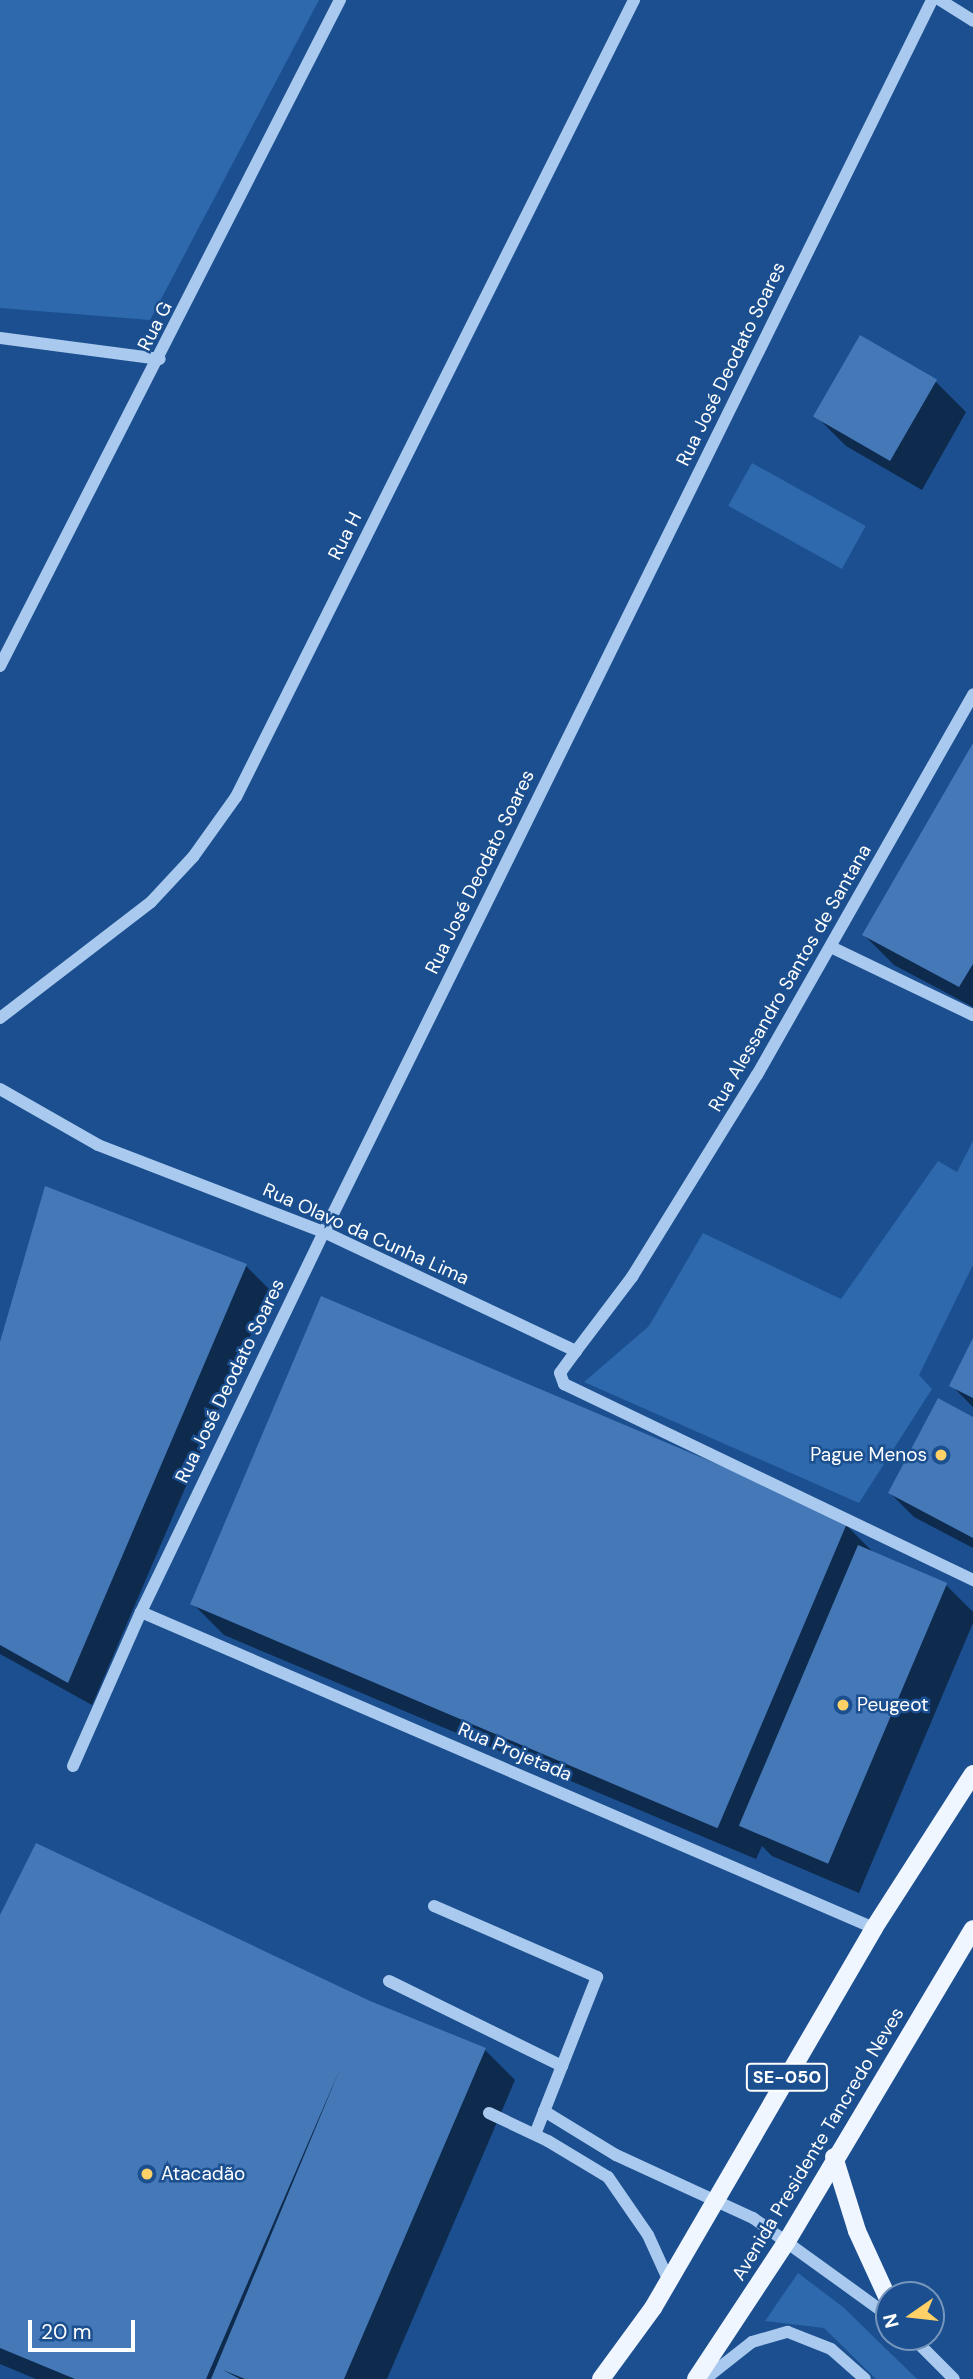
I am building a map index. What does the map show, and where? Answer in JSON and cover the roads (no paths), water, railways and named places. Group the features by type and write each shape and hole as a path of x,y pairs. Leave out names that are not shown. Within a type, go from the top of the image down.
{"main road":[{"name":"SE-050","path":"601,2379 669,2281 874,1928 973,1774"},
{"name":"Avenida Presidente Tancredo Neves","path":"696,2379 788,2241 834,2157 973,1929"},
{"path":"834,2157 857,2231 880,2281"}],"street":[{"name":"Rua G","path":"0,666 160,359 340,0"},
{"name":"Rua H","path":"0,1018 151,902 193,857 236,797 634,0"},
{"name":"Rua José Deodato Soares","path":"73,1766 141,1612 324,1232 932,0"},
{"path":"940,0 973,21"},
{"path":"0,338 160,359"},
{"name":"Rua Alessandro Santos de Santana","path":"576,1351 632,1277 832,948 973,694"},
{"path":"832,948 973,1015"},
{"name":"Rua Olavo da Cunha Lima","path":"0,1089 25,1106 98,1145 324,1232 576,1351"},
{"path":"576,1351 560,1373 564,1384 973,1580"},
{"name":"Rua Projetada","path":"141,1612 874,1928"},
{"path":"433,1906 597,1977 534,2134"},
{"path":"389,1981 562,2066"},
{"path":"544,2111 617,2155 715,2199 788,2241 875,2306"},
{"path":"489,2113 534,2134 608,2177 648,2235 669,2281"},
{"path":"705,2379 752,2342 788,2332 831,2349 865,2379"},
{"path":"926,2351 954,2379"}],"place":[{"name":"Pague Menos","path":"941,1455"},
{"name":"Peugeot","path":"843,1705"},
{"name":"Atacadão","path":"147,2174"}]}
